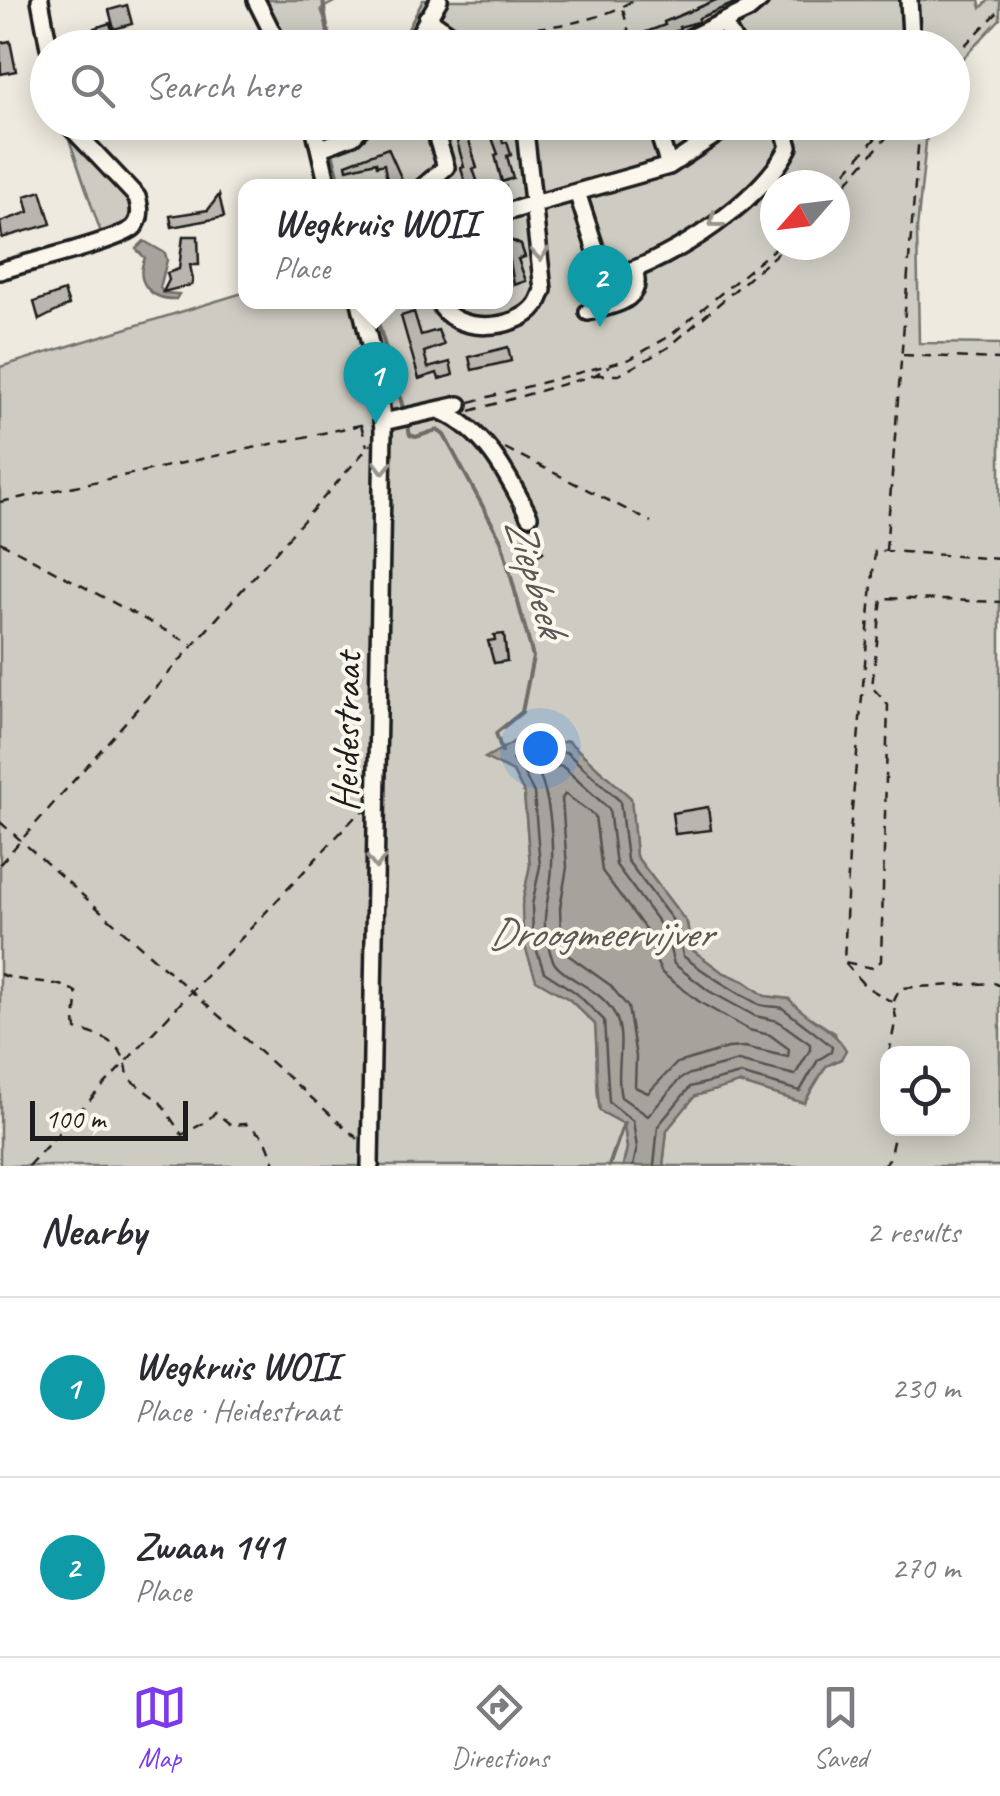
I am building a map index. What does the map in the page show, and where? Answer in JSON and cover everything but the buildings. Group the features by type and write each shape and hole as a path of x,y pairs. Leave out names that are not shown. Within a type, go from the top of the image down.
{"street":[{"path":"40,0 46,30"},
{"path":"256,0 271,30"},
{"path":"421,30 438,0"},
{"path":"706,30 760,0"},
{"path":"909,0 911,30"},
{"path":"428,18 445,30"},
{"path":"723,22 728,30"},
{"path":"0,270 132,230 141,209 137,197 83,140"},
{"path":"318,140 327,179"},
{"path":"320,148 342,140"},
{"path":"439,140 449,179"},
{"path":"443,309 447,316 478,328 515,319 535,308 543,290 526,140"},
{"path":"661,140 669,166"},
{"path":"513,210 669,166 707,140"},
{"path":"577,192 599,260 617,275 634,270 707,228 760,186 779,166 789,147 787,140"},
{"path":"432,179 446,167"},
{"path":"588,312 626,300 635,292 638,280 634,270"},
{"name":"Heidestraat","path":"362,309 378,378 382,422 370,1158"},
{"path":"382,422 450,408 505,470 529,516"}],"path":[{"path":"506,30 567,26 611,14 634,0"},
{"path":"622,7 628,30"},
{"path":"970,40 999,10"},
{"path":"848,170 875,140"},
{"path":"850,179 883,140"},
{"path":"886,552 919,140"},
{"path":"450,408 630,359 670,336 761,260"},
{"path":"595,375 620,375 669,348 771,260"},
{"path":"902,355 1000,360"},
{"path":"450,408 464,413 595,375 615,363"},
{"path":"0,502 382,422 378,436 368,448 0,864"},
{"path":"361,425 368,448"},
{"path":"473,432 652,522"},
{"path":"0,542 193,644"},
{"path":"893,1003 864,986 844,962 850,832 874,550 1000,559"},
{"path":"844,962 873,968 881,961 888,705 872,687 882,598 1000,602"},
{"path":"28,1166 355,817 376,811"},
{"path":"0,822 193,992 370,1158"},
{"path":"0,974 18,980 41,979 63,984 76,992 76,1029 114,1043 127,1060 128,1078 160,1102 182,1136 208,1122 215,1112 231,1124 246,1124 266,1138 276,1166"},
{"path":"891,1046 896,1018 893,1003 900,988 971,983 1000,986"},
{"path":"883,1166 889,1160 894,1136"}],"shaded area":[{"path":"265,0 338,0 321,9 329,30 281,30"},
{"path":"423,0 979,0 981,8 989,0 1000,0 1000,19 970,51 970,30 407,30"},
{"path":"69,140 76,140 131,198 135,215 128,227 102,236"},
{"path":"323,140 926,140 917,229 919,343 1000,344 1000,1166 663,1166 667,1130 695,1096 739,1083 804,1103 826,1066 841,1059 835,1033 800,1011 789,999 765,996 691,949 687,923 636,856 631,798 568,741 539,747 513,742 513,772 524,793 530,865 522,905 537,980 569,999 595,1024 600,1111 624,1124 627,1148 623,1166 0,1166 0,367 238,294 238,309 357,309 388,411 369,309 513,309 513,179 334,179"}],"water":[{"path":"144,241 165,253 160,288 164,293 179,294 176,299 152,293 143,282 145,258 136,249"},
{"name":"Droogmeervijver","path":"568,741 631,798 636,856 687,923 691,949 765,996 789,999 834,1035 846,1050 841,1059 826,1066 804,1103 739,1083 695,1096 667,1130 663,1166 623,1166 627,1148 624,1124 600,1111 595,1024 569,999 536,980 523,941 522,905 530,865 524,793 513,772 485,758 514,742 539,747"}],"waterway":[{"name":"Ziepbeek","path":"323,0 327,30"},
{"name":"Ziepbeek","path":"333,156 339,179"},
{"name":"Ziepbeek","path":"374,309 404,411"},
{"name":"Ziepbeek","path":"407,423 410,435 416,437 437,430 444,435 501,540 533,657 522,712 496,733 502,752"},
{"name":"Ziepbeek","path":"609,1166 624,1123"}],"place":[{"name":"Zwaan 141","path":"600,327"},
{"name":"Wegkruis WOII","path":"376,424"}]}
